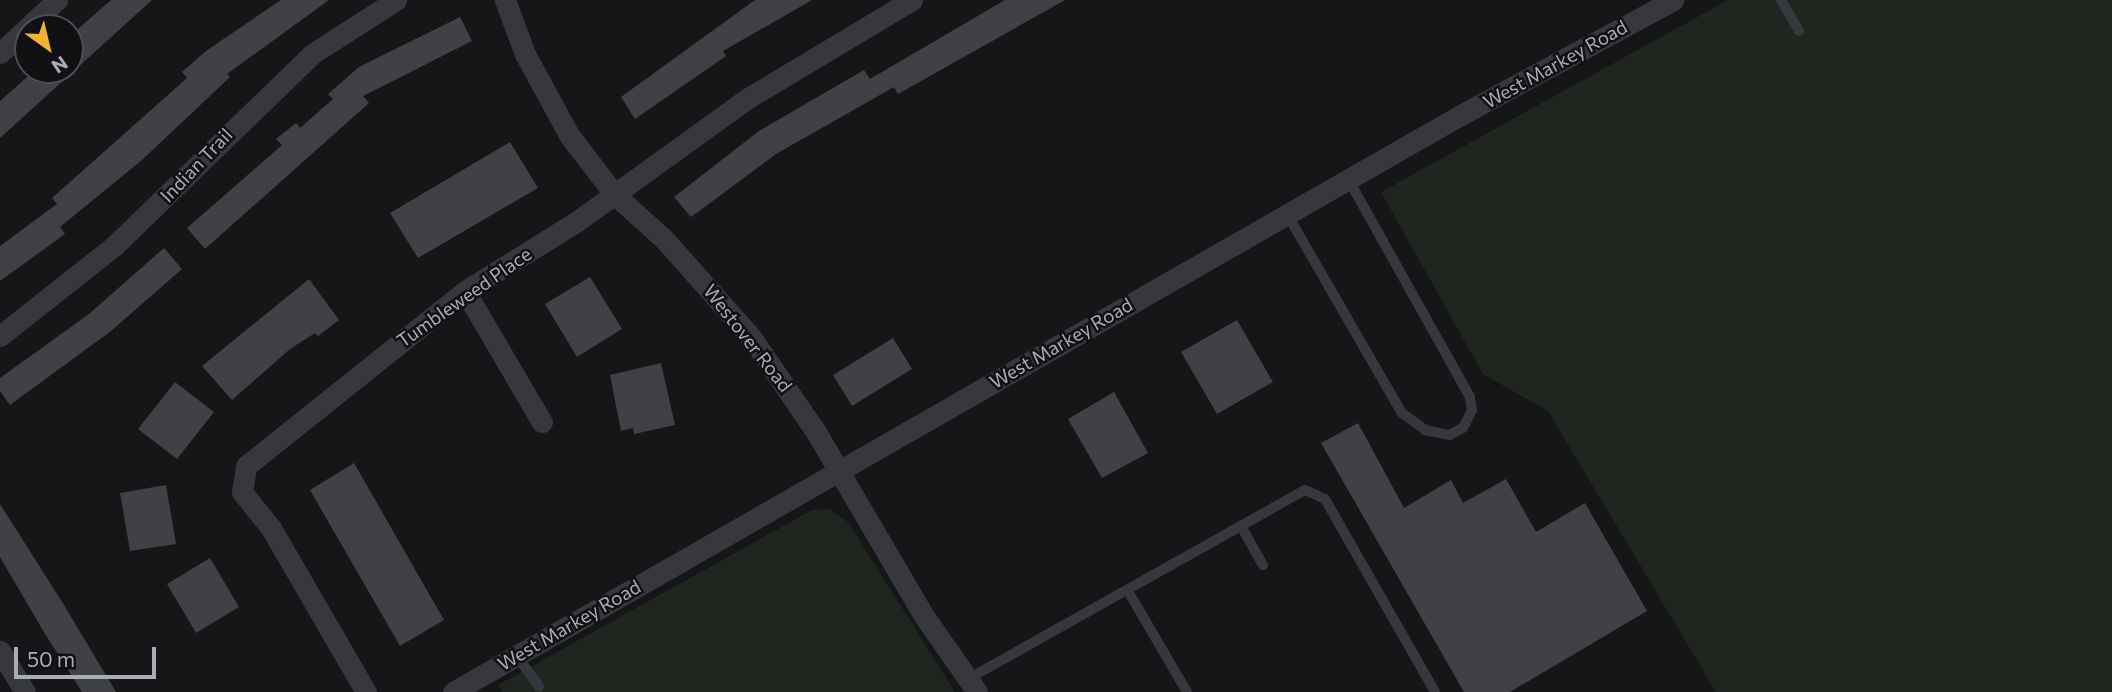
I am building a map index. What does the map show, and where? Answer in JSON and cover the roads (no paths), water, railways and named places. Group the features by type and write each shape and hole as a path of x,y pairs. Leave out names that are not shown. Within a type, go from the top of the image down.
{"street":[{"path":"0,53 57,0"},
{"name":"Indian Trail","path":"0,336 114,246 273,87 312,54 396,0"},
{"name":"Westover Road","path":"505,0 545,96 615,195 691,267 751,337 838,470 924,616 973,685"},
{"name":"Tumbleweed Place","path":"366,692 271,528 242,492 241,481 246,466 465,291 615,195 748,97 912,0"},
{"name":"West Markey Road","path":"453,692 1348,179 1673,0"},
{"path":"465,291 542,422"},
{"path":"0,651 25,692"}],"lane":[{"path":"1781,0 1799,31"},
{"path":"1287,214 1402,413 1425,430 1448,435 1463,428 1472,410 1469,397 1348,179"},
{"path":"973,685 1128,591 1305,490 1325,499 1435,692"},
{"path":"1241,526 1263,565"},
{"path":"1128,591 1186,692"},
{"path":"516,655 539,687"}]}
